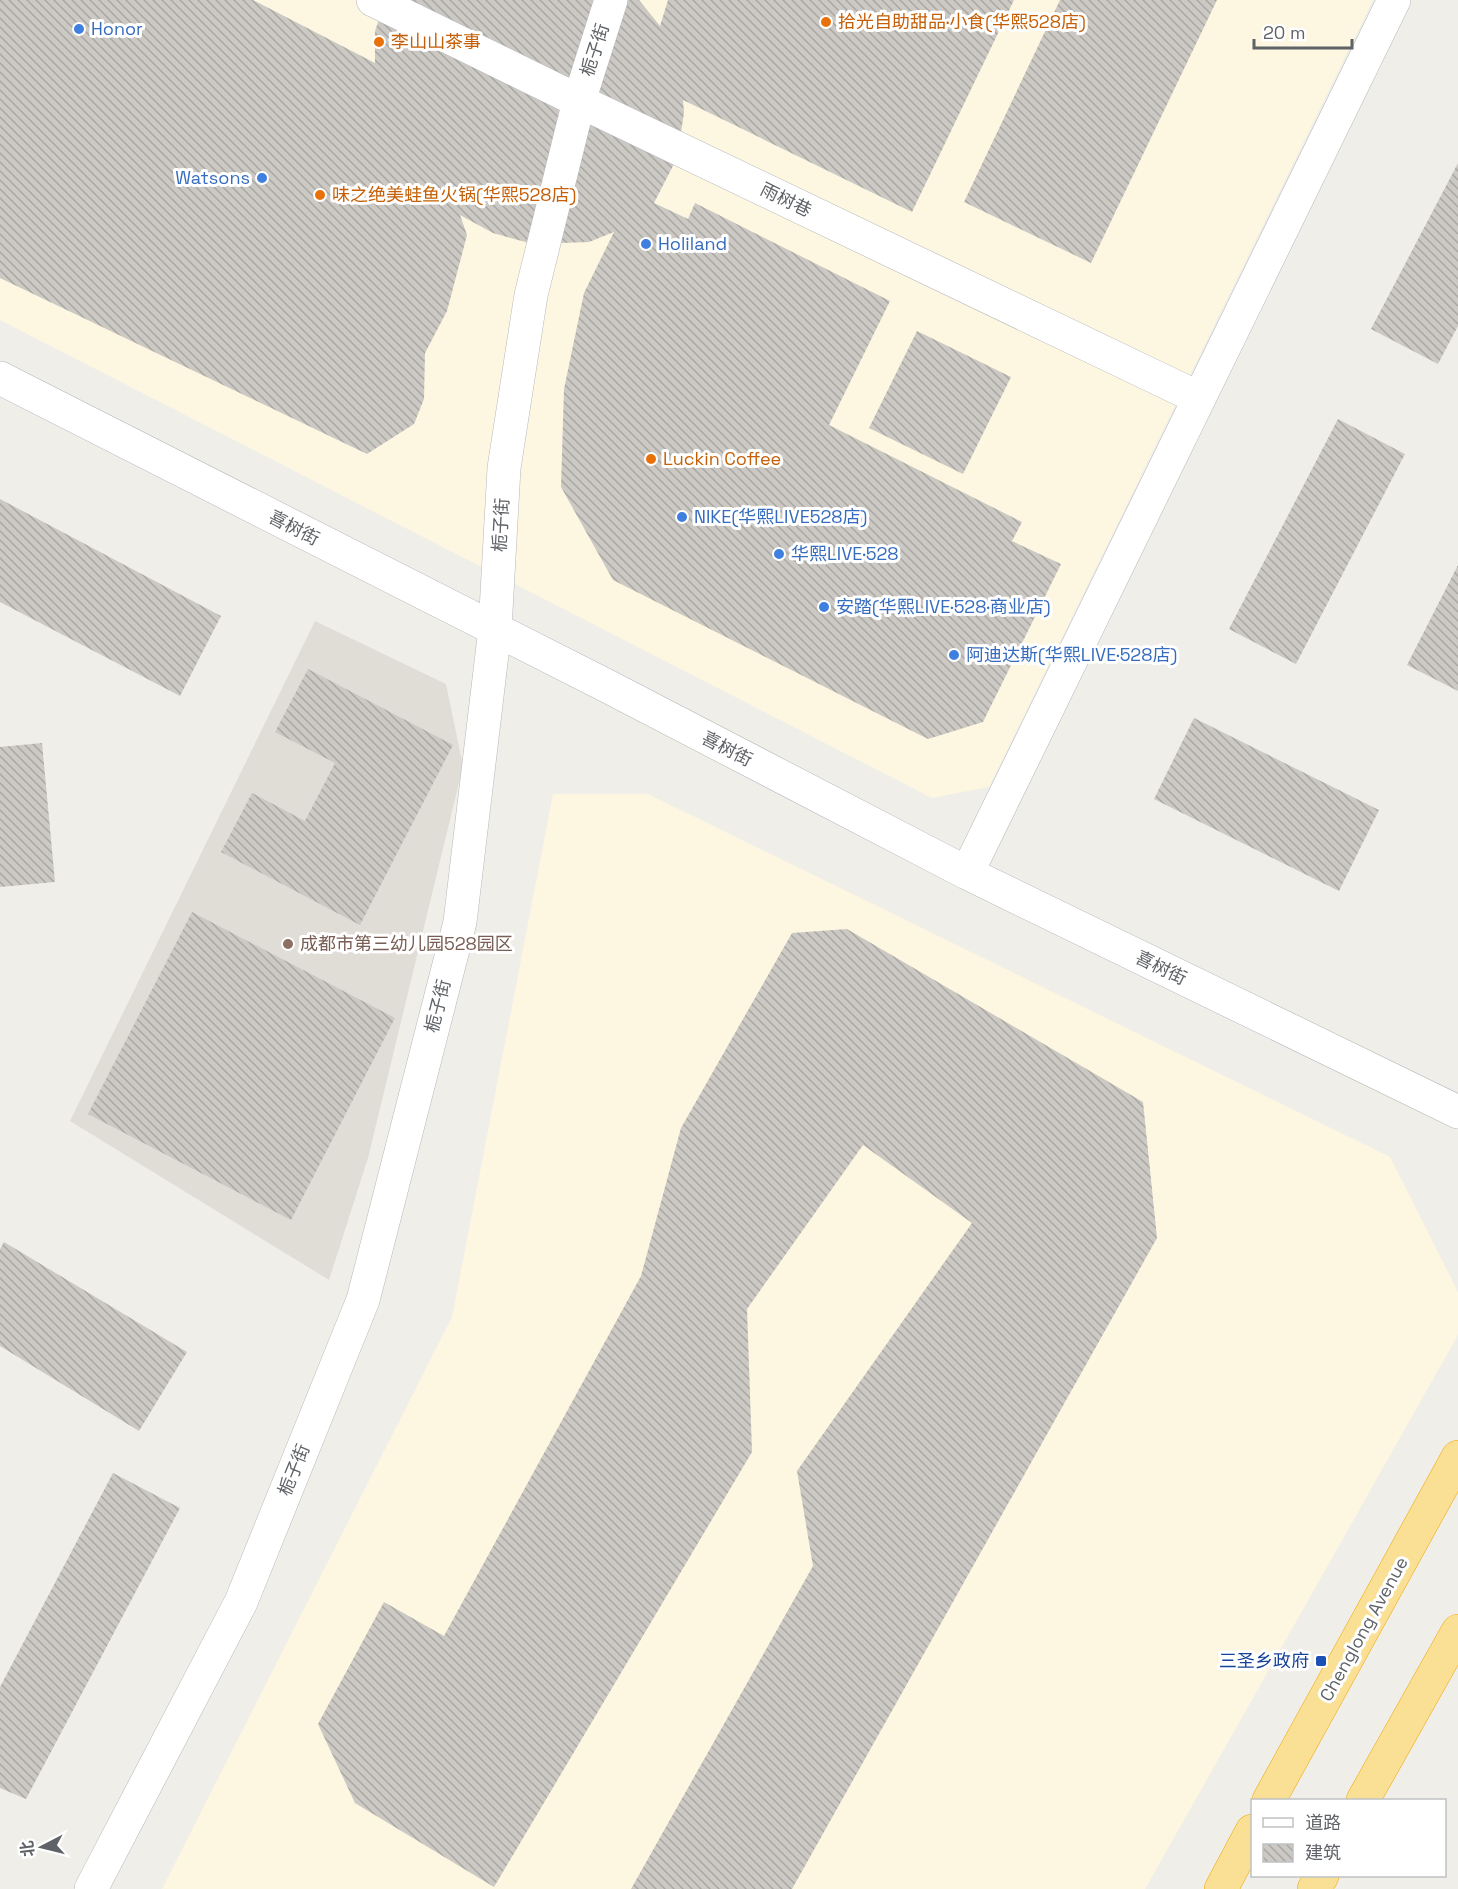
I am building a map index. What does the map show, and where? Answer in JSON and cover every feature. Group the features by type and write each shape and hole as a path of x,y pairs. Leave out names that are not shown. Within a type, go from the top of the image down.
{"highway":[{"name":"Chenglong Avenue","path":"1270,1799 1458,1457"},
{"path":"1364,1799 1458,1630"},
{"path":"1221,1889 1251,1833"}],"street":[{"name":"雨树巷","path":"373,0 1199,399"},
{"name":"栀子街","path":"91,1889 241,1602 363,1300 460,922 495,629 504,468 531,295 579,101 611,0"},
{"path":"967,873 1394,0"},
{"name":"喜树街","path":"0,378 495,629 967,873 1458,1112"}],"shaded area":[{"name":"华熙LIVE·528","path":"0,0 1373,0 989,787 932,798 0,320"},
{"name":"成都市第三幼儿园528园区","path":"315,621 446,684 463,766 368,1158 329,1280 70,1121"},
{"path":"553,794 648,794 1390,1157 1458,1292 1458,1335 1145,1889 162,1889 452,1317"}],"building":[{"path":"0,0 253,0 375,63 375,31 386,0 639,0 660,26 668,0 1014,0 912,212 683,100 684,113 677,158 654,203 688,219 695,203 890,301 829,425 1022,522 1012,541 1061,564 983,722 928,739 613,580 561,487 564,389 584,293 614,232 589,242 533,244 493,233 460,215 467,235 447,311 425,353 424,399 414,424 367,454 0,278"},
{"path":"1060,0 1217,0 1091,263 964,202"},
{"path":"1458,163 1458,326 1438,364 1371,329"},
{"path":"917,331 1011,377 963,474 869,428"},
{"path":"1338,419 1405,454 1296,664 1229,629"},
{"path":"0,499 221,616 180,696 0,602"},
{"path":"1458,565 1458,691 1407,665"},
{"path":"308,669 453,745 360,925 221,852 252,793 305,821 335,763 275,732"},
{"path":"1194,718 1379,810 1339,891 1154,799"},
{"path":"42,743 55,882 0,887 0,747"},
{"path":"192,912 395,1018 291,1220 88,1114"},
{"path":"847,929 1143,1102 1157,1238 792,1889 631,1889 813,1566 797,1471 972,1223 863,1145 747,1309 752,1452 494,1887 355,1803 318,1724 384,1602 444,1636 641,1276 681,1128 792,933"},
{"path":"4,1242 187,1352 139,1431 0,1346 0,1249"},
{"path":"113,1473 180,1508 26,1799 0,1788 0,1687"}],"place":[{"name":"拾光自助甜品·小食(华熙528店)","path":"826,22"},
{"name":"Honor","path":"79,29"},
{"name":"李山山茶事","path":"379,42"},
{"name":"Watsons","path":"262,178"},
{"name":"味之绝美蛙鱼火锅(华熙528店)","path":"320,195"},
{"name":"Holiland","path":"646,244"},
{"name":"Luckin Coffee","path":"651,459"},
{"name":"NIKE(华熙LIVE528店)","path":"682,517"},
{"name":"华熙LIVE·528","path":"779,554"},
{"name":"安踏(华熙LIVE·528·商业店)","path":"824,607"},
{"name":"阿迪达斯(华熙LIVE·528店)","path":"954,655"},
{"name":"成都市第三幼儿园528园区","path":"288,944"},
{"name":"三圣乡政府","path":"1321,1661"}]}
